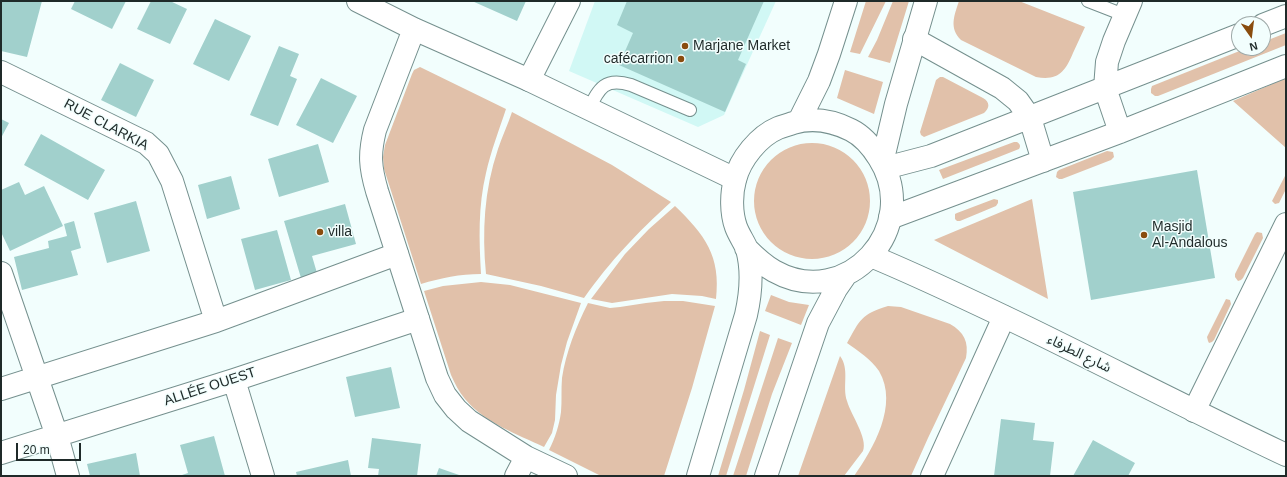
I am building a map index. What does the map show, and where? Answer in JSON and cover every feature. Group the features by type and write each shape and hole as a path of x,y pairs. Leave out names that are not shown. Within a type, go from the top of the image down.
{"street":[{"path":"358,1 414,29 529,80 735,179"},
{"path":"529,80 570,1"},
{"path":"800,121 819,81 846,1"},
{"path":"884,166 890,126 926,1"},
{"path":"1120,132 1105,88 1107,62 1128,8"},
{"path":"1271,22 1286,16"},
{"path":"414,29 375,130 371,145 370,160 372,176 437,378 445,394 456,409 521,467 566,476"},
{"path":"884,166 931,156 1231,38"},
{"path":"914,39 1011,94 1025,109 1030,118 1043,160"},
{"path":"890,218 1120,132 1286,66"},
{"name":"RUE CLARKIA","path":"1,72 146,143 158,154 172,181 216,321"},
{"path":"698,476 746,315 749,300 751,282 750,263 746,248 736,227 732,203 735,179 744,158 759,141 778,128 800,121 819,120 839,124 857,133 872,147 884,166 890,184 892,201 890,218 883,238 871,256 859,268 844,276 827,281 809,282 774,272 759,261 746,248"},
{"path":"1194,411 1286,224"},
{"path":"1,389 216,321 397,254"},
{"name":"شارع الطرفاء","path":"871,256 915,274 1286,455"},
{"path":"1,273 37,377 68,476"},
{"path":"766,476 818,323 832,294 844,276"},
{"path":"932,476 1004,317"},
{"name":"ALLÉE OUEST","path":"1,454 234,380 418,319"},
{"path":"234,380 263,476"}],"lane":[{"path":"1088,1 1128,8"},
{"path":"589,109 596,94 603,86 612,82 621,82 631,84 690,110"}],"shaded area":[{"name":"Marjane Market","path":"595,1 776,1 724,115 698,127 569,71"},
{"path":"866,1 886,1 860,54 850,52"},
{"path":"893,1 909,1 890,63 868,57 877,40"},
{"path":"959,1 1019,1 1085,27 1064,70 1060,74 1050,78 1036,77 961,40 955,31 954,26 954,17"},
{"path":"1286,33 1286,45 1271,51 1271,39"},
{"path":"1231,54 1231,56 1258,56 1158,96 1151,93 1152,86"},
{"path":"420,67 506,109 490,157 483,185 480,223 481,274 451,277 421,284 384,169 383,157 385,145 412,74 414,70"},
{"path":"845,70 883,82 874,114 837,98"},
{"path":"943,77 983,98 987,101 988,107 984,113 924,137 920,132 936,80"},
{"path":"1286,78 1286,148 1233,101"},
{"path":"512,112 612,165 671,202 625,247 604,271 584,298 541,286 486,274 484,227 487,195 493,164"},
{"path":"1014,142 1019,144 1019,149 943,179 939,170"},
{"path":"812,143 823,144 834,148 853,160 865,179 869,190 869,212 865,223 853,242 834,254 823,258 812,259 801,258 790,254 771,242 759,223 755,212 754,201 755,190 759,179 771,160 790,148 801,144"},
{"path":"1107,151 1113,152 1114,157 1111,160 1062,179 1056,177 1059,170"},
{"path":"1286,174 1286,189 1279,203 1275,204 1272,201"},
{"path":"994,199 998,200 996,206 960,221 955,219 955,214"},
{"path":"1032,199 1048,299 934,240"},
{"path":"675,206 695,227 709,247 716,270 716,299 702,296 672,294 612,303 591,299 625,254 649,229"},
{"path":"1257,232 1262,233 1263,238 1243,278 1238,281 1235,274"},
{"path":"481,282 510,285 581,303 567,342 561,365 556,395 555,420 552,433 544,447 502,427 482,415 463,396 457,388 451,375 424,291 443,286"},
{"path":"771,295 789,302 809,305 801,325 765,311"},
{"path":"1226,299 1230,300 1231,304 1214,340 1209,343 1207,337"},
{"path":"664,301 683,301 715,306 692,388 664,476 601,476 549,450 560,417 562,378 566,359 576,330 588,303 610,308"},
{"path":"888,306 901,307 955,327 962,334 966,342 966,358 911,476 854,476 876,440 885,412 886,398 884,384 879,371 860,352 847,343 862,319 872,312"},
{"path":"760,331 770,335 726,476 718,476 744,390"},
{"path":"778,338 792,343 772,394 746,476 733,476"},
{"path":"840,356 845,366 845,389 847,401 861,433 864,446 863,451 844,476 798,476"}],"building":[{"path":"1,1 42,1 27,57 1,51"},
{"path":"75,1 126,1 112,29 71,9"},
{"path":"151,1 170,1 187,9 170,44 137,29"},
{"path":"472,1 526,1 517,21"},
{"name":"Marjane Market","path":"627,1 764,1 738,60 746,64 725,112 619,65 633,33 617,25"},
{"path":"215,19 251,36 229,81 193,64"},
{"path":"279,46 299,54 290,76 297,79 278,126 250,115"},
{"path":"120,63 154,80 136,117 101,100"},
{"path":"321,78 357,96 333,143 296,125"},
{"path":"1,119 9,123 1,138"},
{"path":"41,134 105,170 88,200 24,165"},
{"name":"villa","path":"318,144 329,182 279,197 268,159"},
{"name":"Masjid Al-Andalous","path":"1197,170 1215,278 1091,300 1073,192"},
{"path":"231,176 240,209 207,219 198,185"},
{"path":"19,182 25,195 44,186 63,226 10,251 1,232 1,190"},
{"path":"136,201 150,251 107,263 94,213"},
{"name":"villa","path":"345,204 356,244 312,256 317,273 301,278 284,221"},
{"path":"74,221 81,248 71,251 78,275 22,290 14,257 49,248 48,241 67,236 64,224"},
{"path":"277,230 291,280 255,290 241,239"},
{"path":"391,367 400,408 355,417 346,377"},
{"path":"1001,419 1035,423 1033,440 1054,442 1050,476 994,476"},
{"path":"214,436 225,476 179,476 188,473 180,445"},
{"path":"372,438 421,444 417,476 378,476 379,469 368,468"},
{"path":"1093,440 1135,463 1128,476 1073,476"},
{"path":"136,453 140,476 90,476 87,464"},
{"path":"348,460 351,476 297,476 296,472"},
{"path":"439,468 462,476 436,476"}],"place":[{"name":"Marjane Market","path":"685,46"},
{"name":"cafécarrion","path":"681,59"},
{"name":"villa","path":"320,232"},
{"name":"Masjid Al-Andalous","path":"1144,235"}]}
